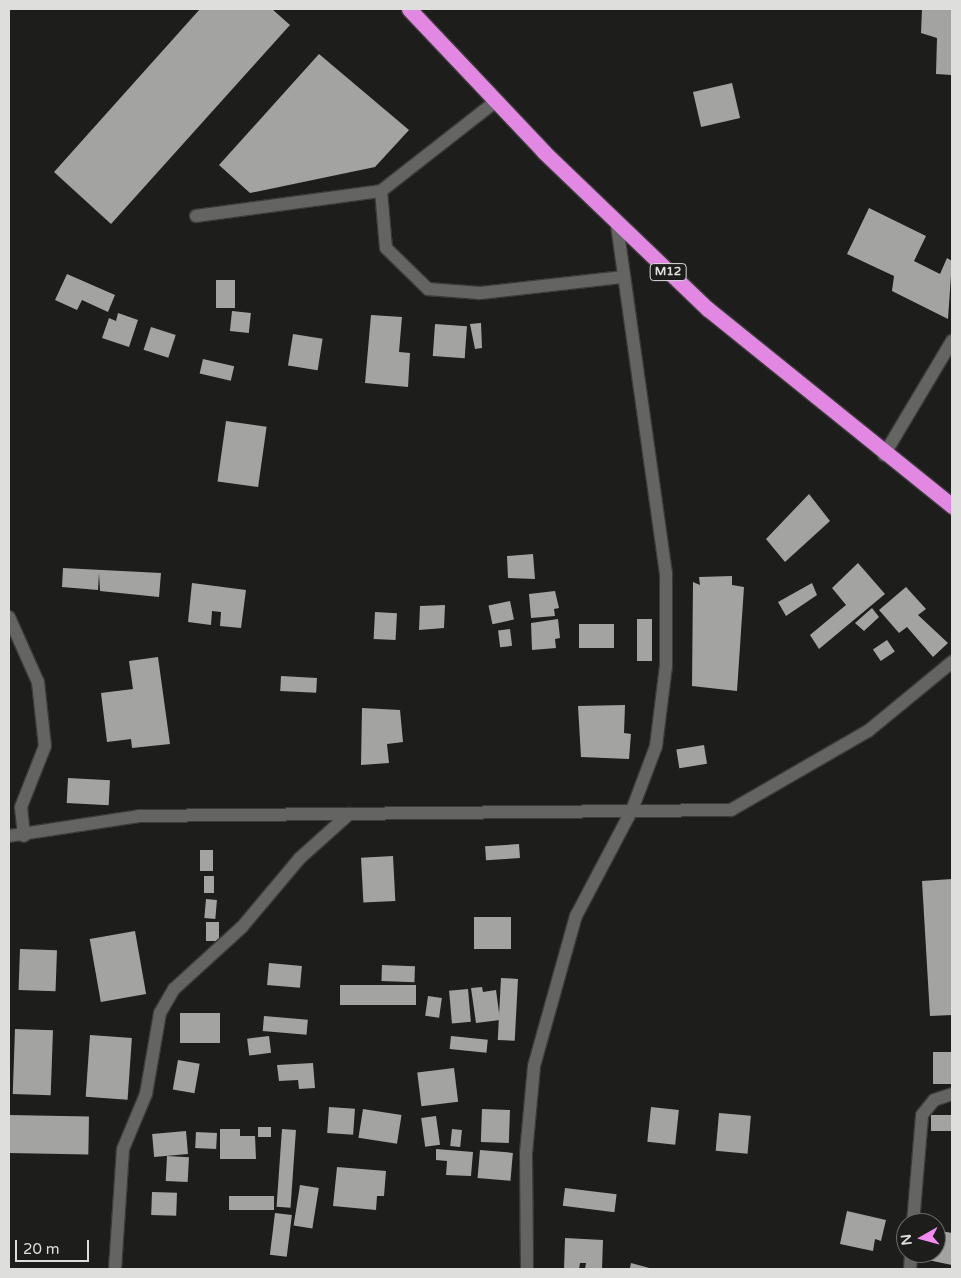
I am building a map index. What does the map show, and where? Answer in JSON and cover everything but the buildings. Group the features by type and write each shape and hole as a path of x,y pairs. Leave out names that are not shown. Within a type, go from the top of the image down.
{"highway":[{"name":"M12","path":"409,9 495,102 617,224 708,309 884,456 952,506"}],"street":[{"path":"196,216 380,191 495,102"},
{"path":"380,191 386,248 428,289 480,294 622,277"},
{"path":"527,1269 526,1153 534,1066 576,916 632,810 656,746 666,666 666,574 622,277 617,224"},
{"path":"884,456 952,341"},
{"path":"9,617 38,682 46,746 22,807 24,836"},
{"path":"9,836 24,836 140,816 730,810 868,731 952,662"},
{"path":"115,1269 123,1149 146,1094 160,1014 174,989 242,927 300,858 349,814"},
{"path":"914,1213 922,1115 934,1100 952,1094"}]}
